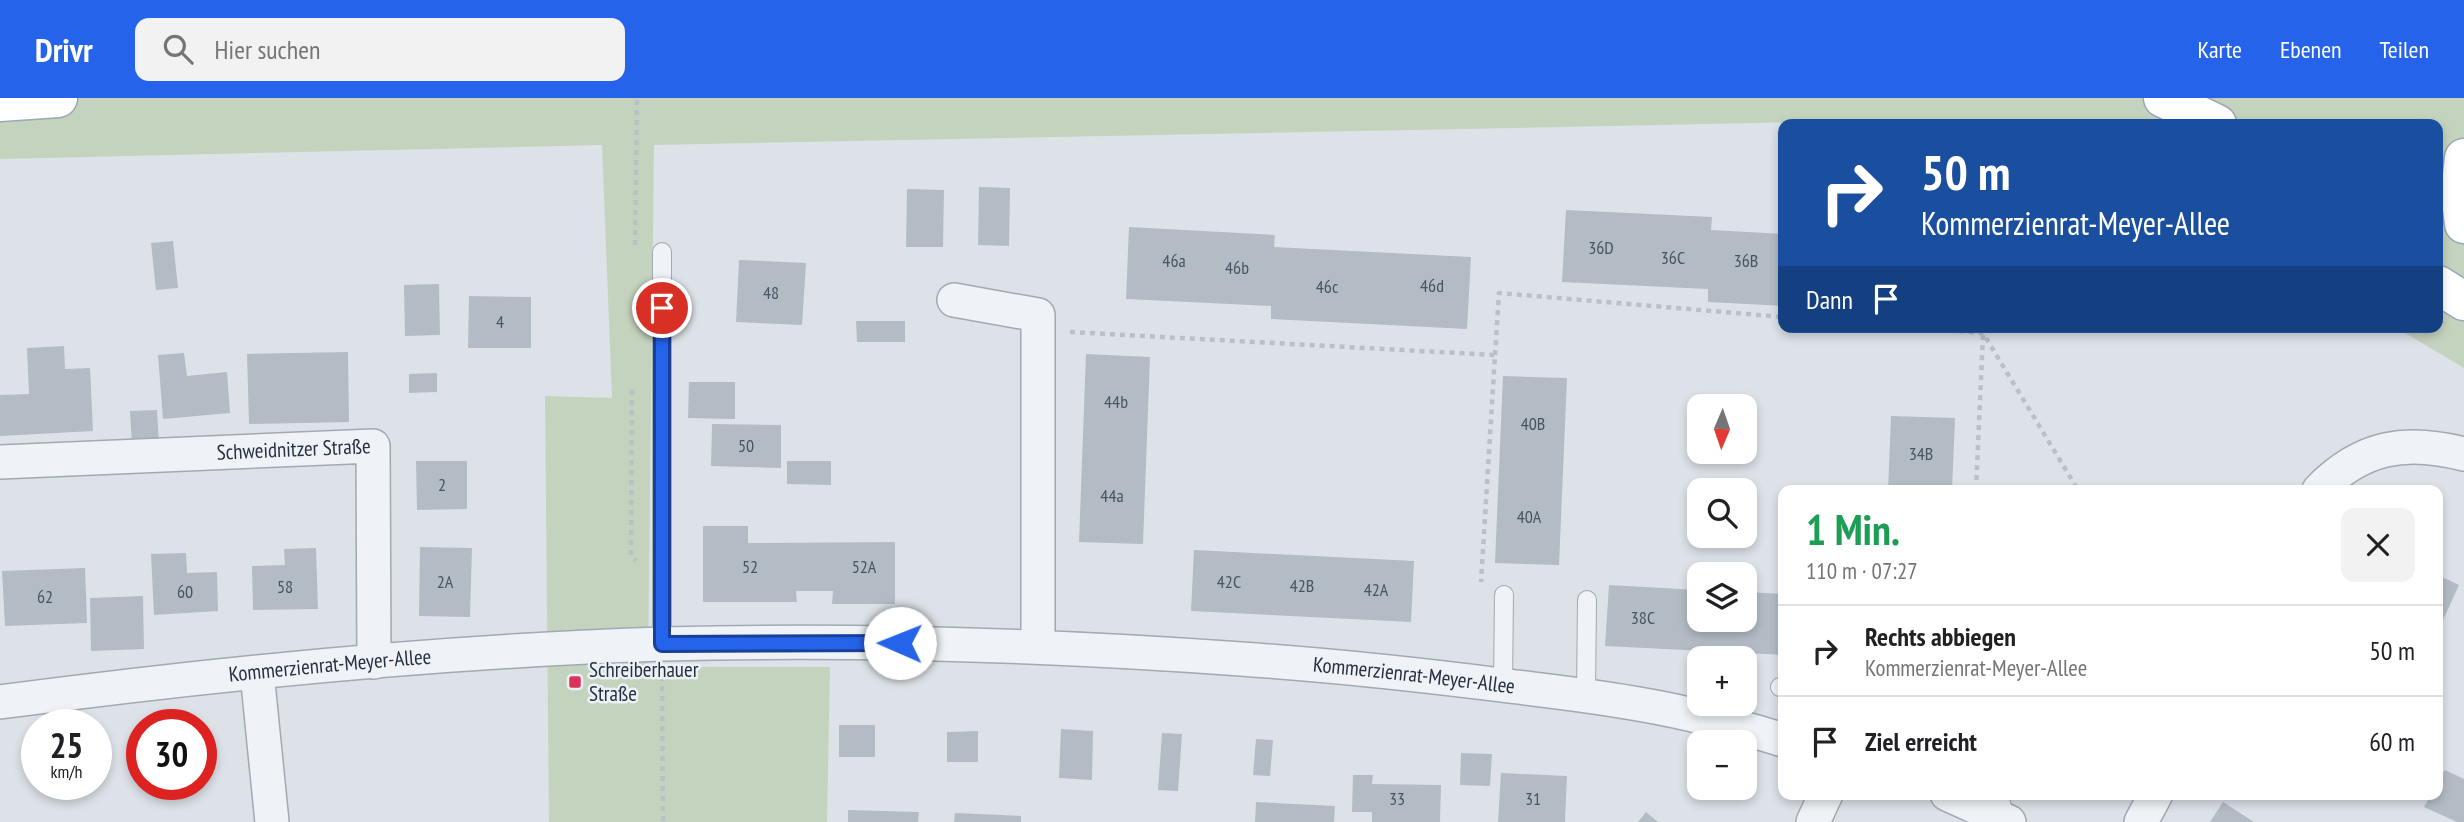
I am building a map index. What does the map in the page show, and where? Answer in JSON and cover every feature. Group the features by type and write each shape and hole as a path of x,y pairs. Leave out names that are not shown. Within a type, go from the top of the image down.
{"main road":[{"path":"0,102 58,98"},
{"path":"2163,98 2207,119"},
{"path":"2464,158 2460,192 2464,224"},
{"path":"2443,288 2464,301"}],"street":[{"path":"954,300 1038,315 1038,646"},
{"name":"Schweidnitzer Straße","path":"0,461 373,446 374,662"},
{"path":"2324,485 2360,458 2397,446 2437,447 2464,454"},
{"name":"Kommerzienrat-Meyer-Allee","path":"0,702 107,688 374,662 662,644 820,642 1038,646 1321,664 1586,695 1647,705 1778,739"},
{"path":"257,673 272,822"},
{"path":"1813,822 1823,800"},
{"path":"1966,800 2004,812"},
{"path":"2141,822 2153,800"}],"lane":[{"path":"662,252 662,644"},
{"path":"1503,685 1504,595"},
{"path":"1586,695 1587,600"}],"path":[{"path":"1480,586 1499,293 1778,317"},
{"path":"1038,331 1495,355"},
{"path":"1976,485 1983,333"},
{"path":"1983,333 2075,485"},
{"path":"662,644 663,822"}],"green space":[{"path":"0,98 2464,98 2464,368 2405,333 2443,333 2443,119 1778,119 1778,123 654,145 648,667 830,667 827,822 549,822 545,396 612,398 602,145 0,159"}],"building":[{"path":"979,187 1010,188 1009,246 978,245"},
{"path":"907,189 944,190 943,247 906,247"},
{"path":"1566,210 1712,217 1711,230 1778,234 1778,306 1708,302 1708,289 1562,282"},
{"path":"1129,227 1275,235 1274,247 1471,257 1467,329 1271,319 1271,306 1126,299"},
{"path":"173,241 178,288 156,290 151,243"},
{"path":"739,260 806,263 802,325 736,322"},
{"path":"439,284 440,335 405,336 404,285"},
{"path":"469,296 531,297 531,348 468,348"},
{"path":"856,321 905,321 905,342 857,342"},
{"path":"64,346 65,369 90,368 93,431 0,436 0,395 29,394 27,348"},
{"path":"348,352 349,422 249,424 247,354"},
{"path":"184,353 187,376 227,372 230,413 163,419 158,355"},
{"path":"1086,354 1150,357 1143,544 1079,542"},
{"path":"437,373 437,392 409,393 409,374"},
{"path":"1503,376 1567,378 1559,565 1495,563"},
{"path":"689,382 735,382 735,419 688,418"},
{"path":"157,410 159,445 132,446 130,411"},
{"path":"1891,416 1955,418 1952,485 1888,485"},
{"path":"712,424 781,425 781,468 711,466"},
{"path":"416,461 467,461 467,509 417,510"},
{"path":"787,461 831,461 831,485 787,484"},
{"path":"703,526 748,526 748,543 895,542 895,604 832,604 833,591 796,591 797,602 703,602"},
{"path":"420,547 472,548 470,617 419,616"},
{"path":"316,548 318,609 253,610 252,566 285,565 284,549"},
{"path":"1194,550 1414,561 1411,622 1191,611"},
{"path":"186,553 187,573 217,572 218,611 154,615 151,554"},
{"path":"85,568 87,623 5,626 2,571"},
{"path":"2443,577 2459,585 2443,620"},
{"path":"1609,585 1687,589 1687,632 1757,632 1757,593 1778,594 1778,655 1757,654 1757,646 1687,646 1687,650 1605,646"},
{"path":"143,596 144,649 91,651 90,598"},
{"path":"839,725 875,725 875,757 839,757"},
{"path":"1061,729 1093,731 1092,780 1059,778"},
{"path":"978,731 978,762 947,762 947,732"},
{"path":"1162,733 1182,734 1178,791 1158,790"},
{"path":"1256,739 1273,740 1270,776 1253,775"},
{"path":"1461,753 1492,754 1490,786 1460,785"},
{"path":"2445,770 2464,779 2464,822 2457,822 2424,807 2428,800 2443,800"},
{"path":"1501,773 1567,776 1565,822 1498,822"},
{"path":"1353,775 1373,775 1372,784 1441,785 1440,822 1372,822 1372,812 1352,812"},
{"path":"1256,802 1335,806 1334,822 1255,822"},
{"path":"2223,802 2254,822 2210,822"},
{"path":"848,810 919,812 918,822 848,822"},
{"path":"1646,812 1658,822 1638,822"},
{"path":"955,813 1021,816 1021,822 954,822"}],"place":[{"name":"Schreiberhauer Straße","path":"575,682"}],"route":[{"path":"662,308 662,644 900,643"}]}
